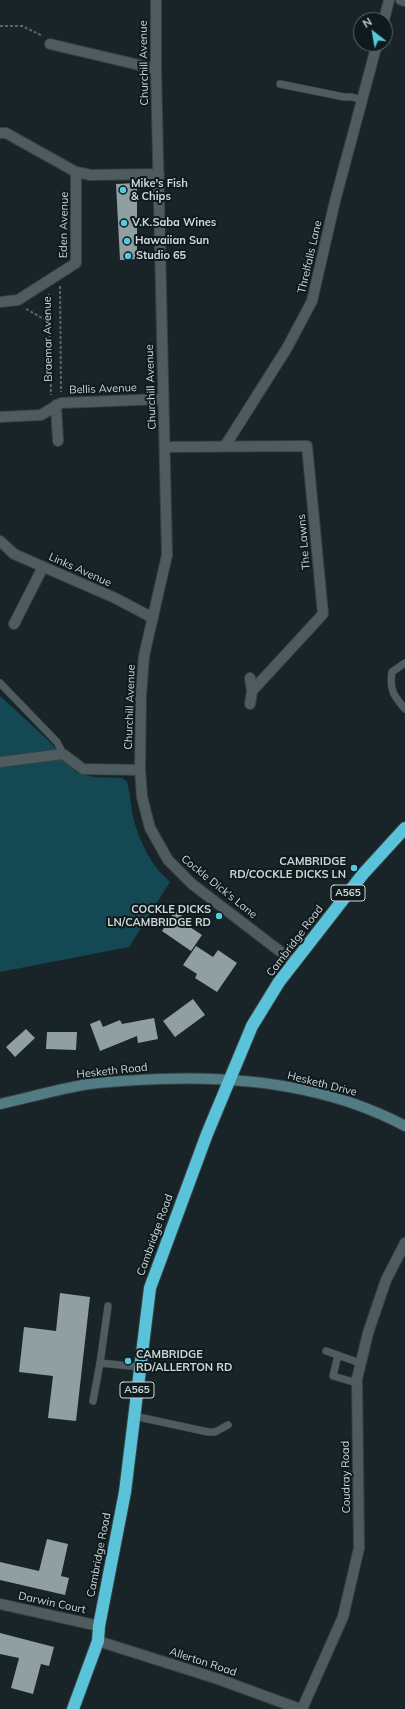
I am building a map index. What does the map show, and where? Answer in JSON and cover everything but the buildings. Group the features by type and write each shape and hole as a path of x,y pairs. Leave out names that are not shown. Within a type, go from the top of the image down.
{"highway":[{"name":"Cambridge Road","path":"73,1709 98,1641 99,1626 125,1492 150,1288 229,1079 252,1026 279,982 294,962 363,874 405,828"}],"street":[{"name":"Churchill Avenue","path":"140,770 141,695 144,656 167,555 156,69 156,0"},
{"path":"386,12 389,0"},
{"path":"401,0 405,1"},
{"path":"50,44 156,69"},
{"name":"Threlfalls Lane","path":"225,446 287,348 312,301 335,201 375,52"},
{"path":"0,133 6,133 76,172 90,175 159,174"},
{"name":"Eden Avenue","path":"0,302 18,300 76,263 76,172"},
{"name":"Bellis Avenue","path":"0,417 41,415 56,405 163,399"},
{"path":"56,405 58,441"},
{"path":"165,447 225,446"},
{"name":"The Lawns","path":"225,446 307,446 323,614 252,691"},
{"name":"Links Avenue","path":"0,541 14,554 115,598 153,618"},
{"path":"14,624 43,567"},
{"path":"250,678 252,691 250,704"},
{"path":"0,762 63,754 83,769 140,770"},
{"name":"Cockle Dick's Lane","path":"140,770 142,797 150,828 168,860 192,884 294,962"},
{"name":"Hesketh Road","path":"0,1104 82,1085 123,1080 229,1079"},
{"name":"Hesketh Drive","path":"229,1079 268,1083 314,1092 348,1101 405,1126"},
{"name":"Coudray Road","path":"301,1709 343,1616 359,1548 357,1383 368,1333 386,1280 405,1243"},
{"name":"Darwin Court","path":"0,1604 99,1626"},
{"name":"Allerton Road","path":"98,1641 218,1679 301,1709"}],"lane":[{"path":"280,84 299,89 352,97 362,100"},
{"path":"405,663 392,672 390,682 394,696 405,709"},
{"path":"0,683 57,742 63,754"},
{"path":"93,1401 108,1306"},
{"path":"326,1352 360,1364"},
{"path":"338,1355 333,1376 357,1383"},
{"path":"100,1363 140,1367"},
{"path":"134,1416 208,1432 215,1432 228,1425"}],"path":[{"path":"0,26 22,26 43,36 50,44"},
{"name":"Braemar Avenue","path":"56,405 60,280 57,276"},
{"name":"Braemar Avenue","path":"46,283 49,288 49,322 56,405"},
{"name":"Braemar Avenue","path":"18,300 20,305 49,322"}],"shaded area":[{"path":"0,696 50,742 77,773 94,777 122,778 126,780 129,788 134,821 140,838 152,862 170,882 129,947 0,972"}],"place":[{"name":"Mike's Fish & Chips","path":"123,190"},
{"name":"V.K.Saba Wines","path":"124,223"},
{"name":"Hawaiian Sun","path":"127,241"},
{"name":"Studio 65","path":"128,256"},
{"name":"CAMBRIDGE RD/COCKLE DICKS LN","path":"354,868"},
{"name":"COCKLE DICKS LN/CAMBRIDGE RD","path":"219,916"},
{"name":"CAMBRIDGE RD/ALLERTON RD","path":"128,1361"}]}
